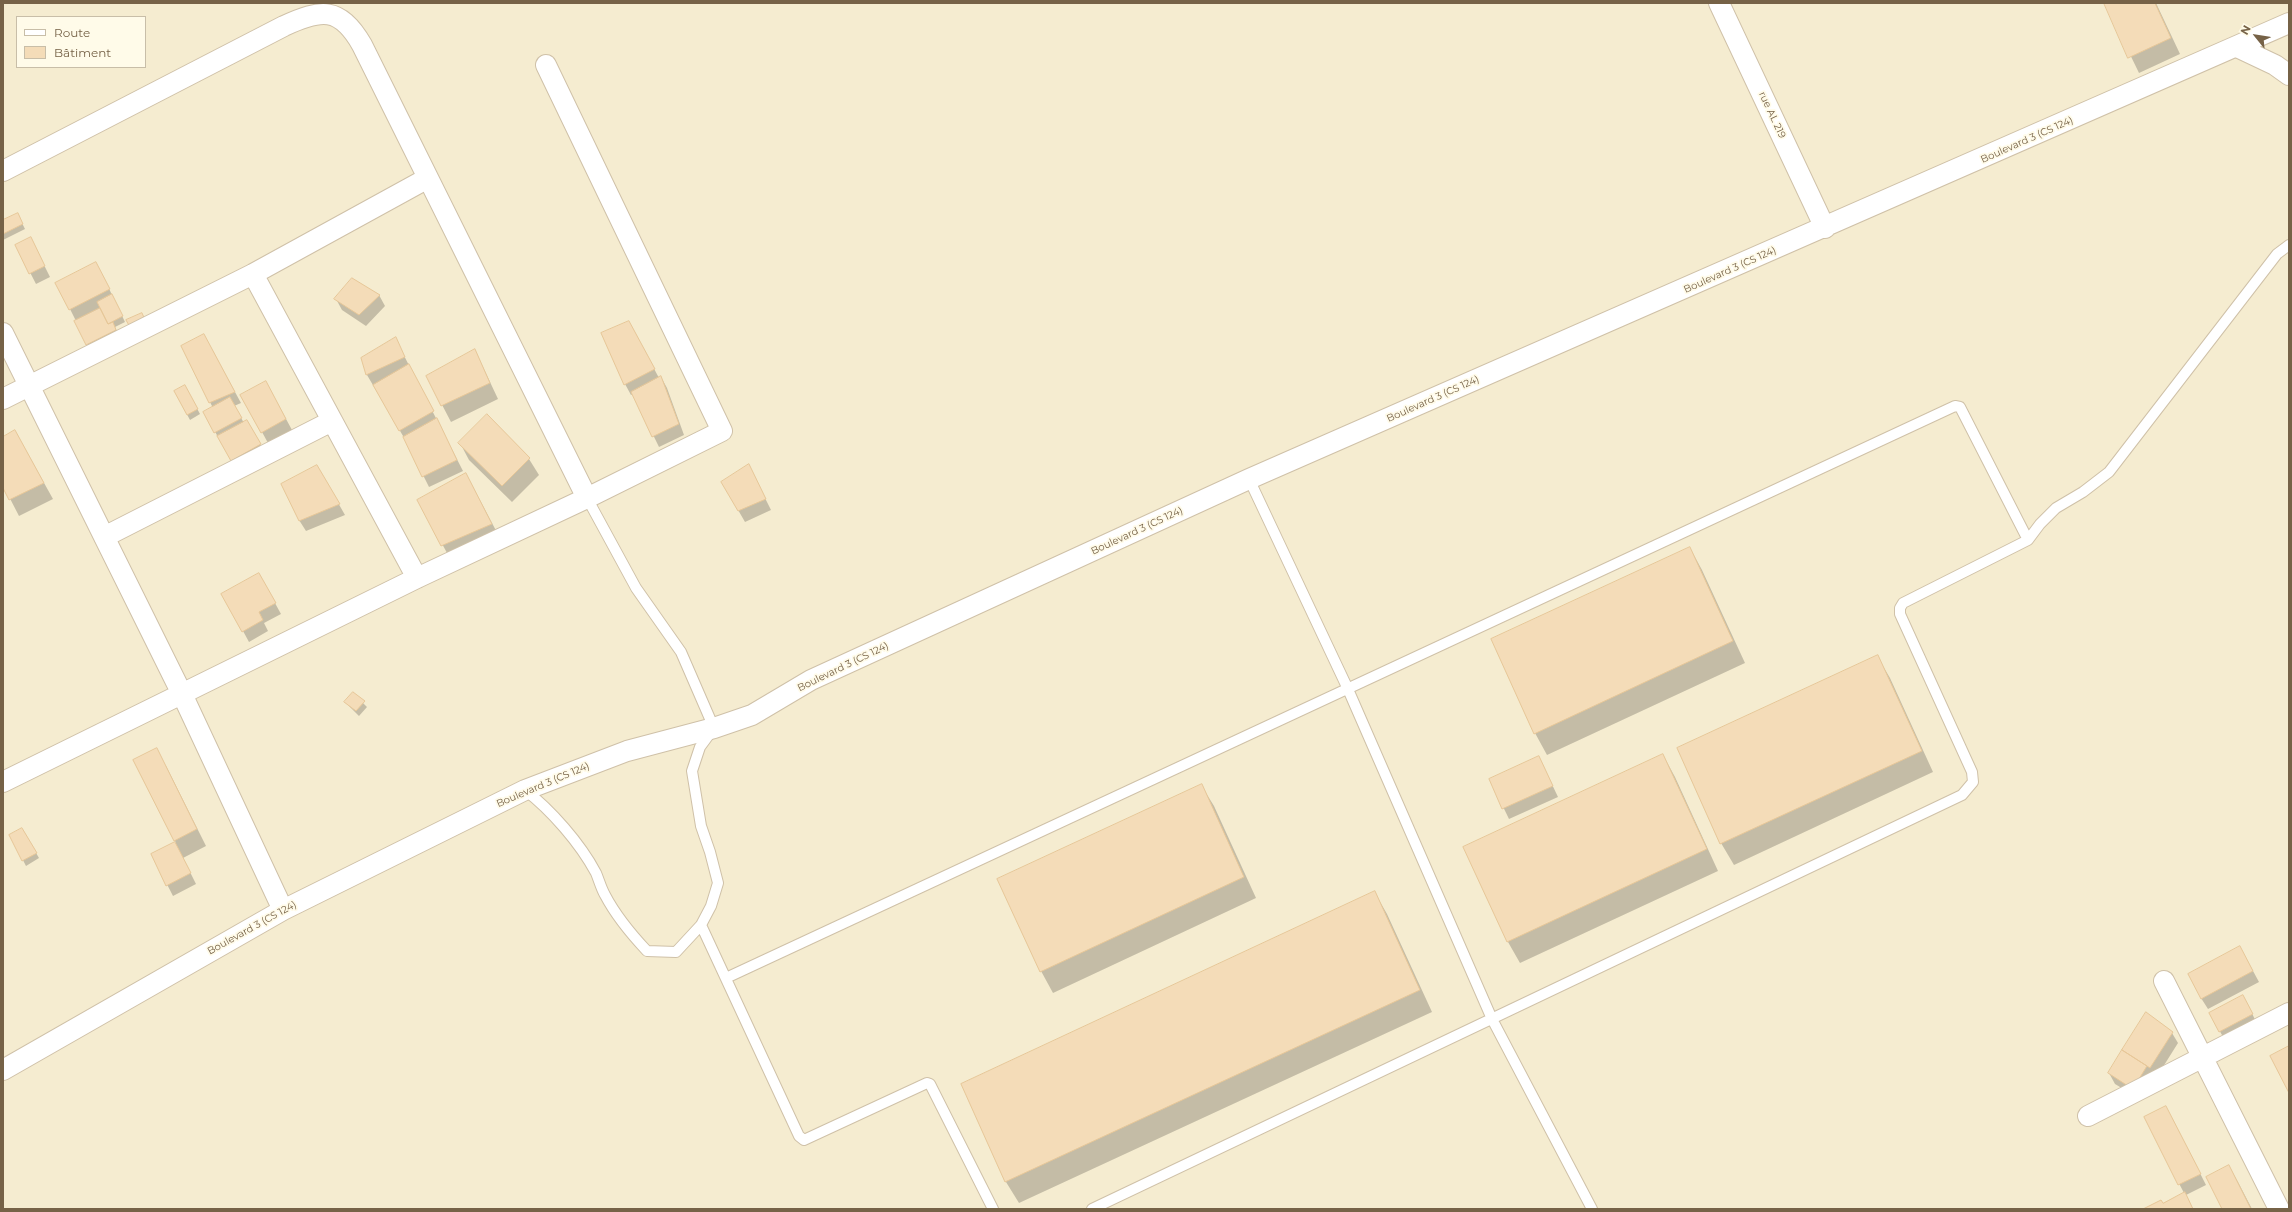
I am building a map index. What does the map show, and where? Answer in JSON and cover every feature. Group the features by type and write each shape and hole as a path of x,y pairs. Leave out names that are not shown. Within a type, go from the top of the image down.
{"street":[{"name":"rue AL 219","path":"1720,3 1825,228"},
{"path":"3,171 284,26 309,15 336,15 352,28 362,45 587,498"},
{"name":"Boulevard 3 (CS 124)","path":"3,1070 283,910 525,790 627,751 714,728 752,715 811,680 1249,480 2284,27"},
{"path":"2237,47 2275,64 2289,75"},
{"path":"3,782 417,578 587,498 722,431 546,65"},
{"path":"3,399 253,274 428,178"},
{"path":"253,274 417,578"},
{"path":"3,333 182,694 283,910"},
{"path":"104,536 332,421"},
{"path":"2164,981 2278,1209"},
{"path":"2088,1116 2289,1013"}],"lane":[{"path":"1092,1209 1952,801 1969,789 1973,782 1972,772 1900,614 1900,608 1904,603 2028,540 2040,524 2056,508 2083,492 2109,472 2277,254 2289,245"},
{"path":"726,978 1348,687 1955,406 1960,407 2028,540"},
{"path":"1249,480 1348,687 1492,1019 1592,1209"},
{"path":"525,790 544,804 570,836 596,873 604,895 625,927 647,951 676,952 701,925 711,906 718,883 701,826 692,771 700,747 714,728 681,652 636,588 587,498"},
{"path":"701,925 798,1136 804,1140 927,1083 930,1084 993,1209"}],"shaded area":[{"path":"3,3 2289,3 2289,1209 3,1209"}],"building":[{"path":"2104,3 2155,3 2171,38 2128,58"},
{"path":"18,213 23,224 3,234 3,220"},
{"path":"31,237 45,266 29,274 15,245"},
{"path":"96,262 110,289 69,310 55,283"},
{"path":"352,278 380,295 359,315 334,299"},
{"path":"112,294 123,316 108,324 97,302"},
{"path":"100,308 108,324 113,322 116,330 86,345 74,321"},
{"path":"142,313 146,322 131,329 126,320"},
{"path":"629,321 655,369 624,385 601,333"},
{"path":"204,334 235,392 209,403 181,346"},
{"path":"396,337 405,357 366,375 361,358"},
{"path":"475,349 490,383 441,406 426,376"},
{"path":"409,364 434,411 399,431 373,385"},
{"path":"661,376 679,424 652,437 631,392"},
{"path":"266,381 286,419 261,433 240,395"},
{"path":"185,385 198,409 187,415 174,391"},
{"path":"230,397 242,418 214,433 203,412"},
{"path":"487,414 530,458 502,486 458,443"},
{"path":"437,418 457,460 422,477 403,437"},
{"path":"247,420 261,444 231,461 217,436"},
{"path":"15,430 44,483 9,500 3,488 3,437"},
{"path":"749,464 766,499 738,511 721,482"},
{"path":"317,465 340,504 299,521 281,484"},
{"path":"466,473 492,524 441,546 417,500"},
{"path":"1690,547 1733,641 1534,734 1491,639"},
{"path":"259,573 276,603 259,612 263,620 242,632 221,594"},
{"path":"1878,655 1922,751 1720,844 1677,748"},
{"path":"353,692 365,701 356,711 344,702"},
{"path":"157,748 197,829 174,841 133,760"},
{"path":"1663,754 1707,849 1507,942 1463,847"},
{"path":"1539,756 1553,786 1502,809 1489,779"},
{"path":"1202,784 1244,877 1040,972 997,879"},
{"path":"22,828 37,853 22,861 9,835"},
{"path":"175,842 191,873 166,886 151,854"},
{"path":"1375,891 1420,990 1005,1182 961,1084"},
{"path":"2240,946 2253,971 2201,999 2188,974"},
{"path":"2243,995 2253,1014 2219,1032 2209,1013"},
{"path":"2146,1012 2173,1032 2150,1068 2122,1050"},
{"path":"2289,1046 2289,1093 2270,1056"},
{"path":"2122,1050 2147,1066 2139,1079 2128,1086 2108,1073"},
{"path":"2166,1106 2201,1174 2178,1185 2144,1117"},
{"path":"2229,1165 2251,1209 2222,1209 2206,1177"},
{"path":"2185,1192 2193,1209 2143,1209 2161,1200 2163,1203"}]}
